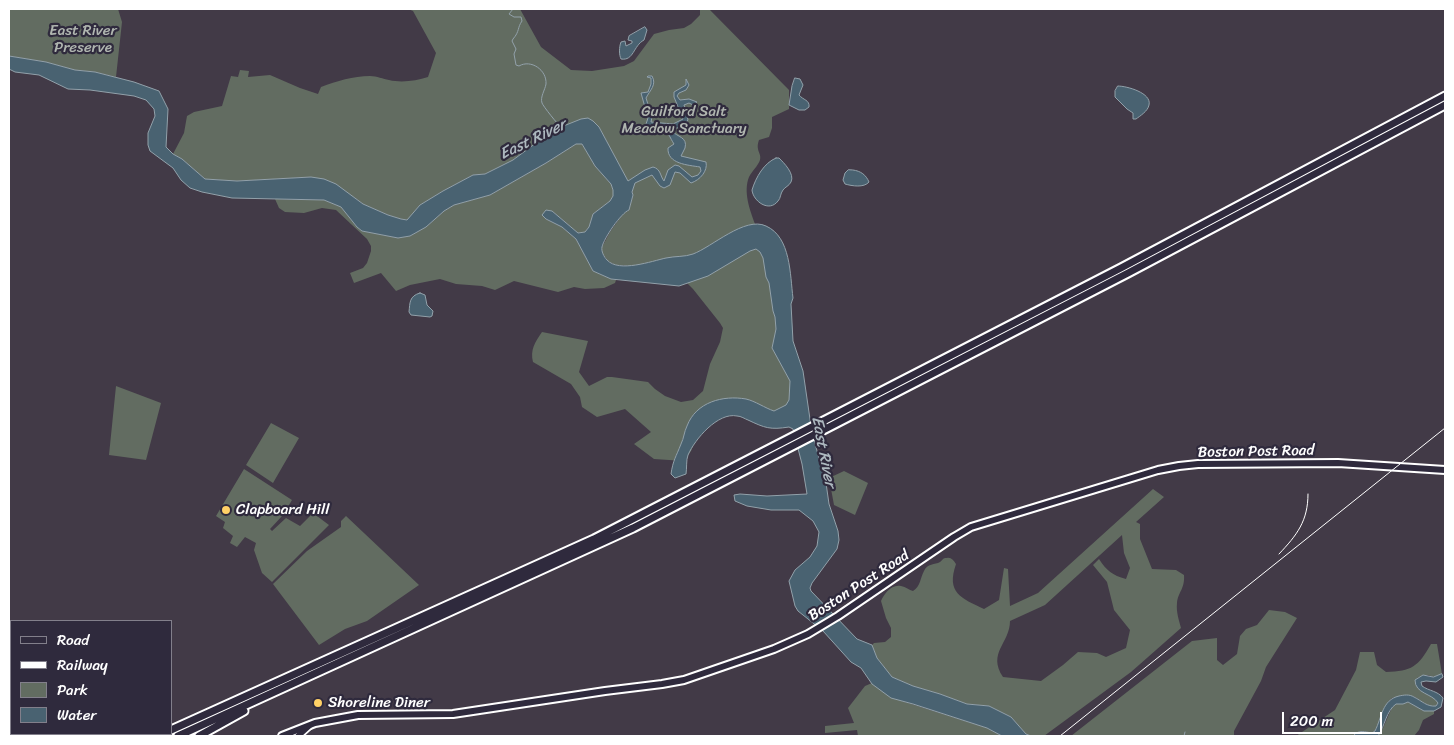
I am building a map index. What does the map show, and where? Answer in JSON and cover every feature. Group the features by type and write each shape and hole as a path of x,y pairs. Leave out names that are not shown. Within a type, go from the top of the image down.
{"highway":[{"path":"172,730 585,543 1121,268 1445,96"},
{"path":"178,736 595,547 1128,273 1445,105"},
{"path":"199,736 318,673"}],"main road":[{"name":"Boston Post Road","path":"282,736 309,725 358,715 453,714 684,680 780,646 818,628 971,527 1158,470 1198,464 1338,463 1445,470"},
{"path":"298,736 309,725"}],"green space":[{"name":"East River Preserve","path":"9,9 118,9 122,22 116,77 9,56"},
{"name":"Guilford Salt Meadow Sanctuary","path":"408,9 520,9 541,47 571,70 592,71 624,66 634,61 654,34 684,28 700,15 700,9 709,9 789,90 789,109 772,117 772,128 769,137 759,140 760,160 749,177 747,195 755,224 772,230 780,238 787,255 785,339 802,411 717,411 695,441 684,461 654,459 634,444 651,432 625,409 597,417 582,407 580,397 571,384 533,362 534,346 542,332 588,341 579,372 589,386 607,377 648,382 665,396 681,402 693,400 703,391 710,364 720,342 723,328 685,281 629,266 615,265 608,261 602,253 602,247 610,232 624,212 629,210 633,195 631,187 599,127 593,121 561,127 513,160 485,174 473,175 443,191 420,205 408,220 388,215 363,204 355,198 311,177 237,181 205,179 182,159 173,154 184,133 187,116 194,112 222,106 231,76 238,77 240,70 249,71 248,77 270,75 318,94 321,87 357,77 373,76 403,81 428,77 436,53 413,11"},
{"path":"576,144 582,144 595,166 611,184 613,196 610,201 593,214 589,227 585,232 578,233 552,211 546,219 562,227 576,239 593,271 616,280 615,283 604,288 585,289 574,287 558,292 514,281 495,290 482,286 456,284 440,279 410,285 396,291 381,273 354,283 350,273 363,268 371,251 371,246 367,239 336,210 322,208 304,213 285,212 279,208 275,199 324,200 341,207 362,231 398,238 410,236 426,227 454,205 490,195"},
{"path":"116,386 161,403 146,460 109,455"},
{"path":"271,423 299,438 273,483 246,465"},
{"path":"244,469 292,500 283,515 270,529 272,531 286,518 300,526 313,513 329,525 272,582 262,573 254,550 256,543 245,537 237,547 230,543 233,536 223,528 225,522 216,516"},
{"path":"844,471 868,483 855,515 834,505 829,478"},
{"path":"1153,489 1164,497 1136,522 1140,524 1140,539 1152,569 1176,570 1184,575 1177,606 1181,628 1131,672 1044,736 1026,734 1011,717 989,706 967,704 892,677 877,658 872,645 885,642 891,637 891,628 881,601 886,593 891,588 897,586 903,586 913,591 919,584 925,568 940,562 944,558 951,559 956,564 953,574 954,588 962,598 984,609 999,600 1004,568 1008,569 1010,606 1038,593","holes":["1122,535 1124,553 1130,568 1126,579 1110,572 1099,559 1093,565 1107,582 1114,610 1130,630 1126,648 1106,657 1097,653 1078,652 1041,681 1003,677 997,661 1007,636 1010,621 1045,605"]},
{"path":"346,516 419,585 367,621 345,629 319,645 273,584 307,551 341,527 341,521"},
{"path":"1269,610 1285,612 1297,618 1266,667 1261,681 1234,731 1234,736 1071,736 1192,641 1217,638 1217,660 1223,665 1237,654 1240,636 1246,629 1257,625"},
{"path":"1431,644 1437,644 1442,674 1433,677 1428,675 1417,678 1425,693 1436,699 1438,703 1436,706 1429,706 1413,696 1392,698 1388,702 1373,733 1360,732 1353,736 1296,736 1335,710 1356,670 1360,652 1374,652 1377,665 1386,672 1395,671 1408,669 1418,663"},
{"path":"872,683 902,701 987,728 1002,736 858,736 857,730 825,733 825,726 854,723 848,708 865,686"},
{"path":"1408,702 1424,711 1434,711 1434,714 1423,720 1414,736 1377,736 1383,728 1393,705"}],"water":[{"path":"645,27 647,30 644,40 629,58 621,59 621,42 625,41 626,46 632,43 632,41 628,40 629,36"},
{"path":"9,56 46,62 75,70 95,72 134,82 159,91 168,109 166,147 205,179 237,181 311,177 324,179 336,184 363,204 388,215 407,220 420,205 443,191 473,175 485,174 513,160 561,127 581,119 588,118 599,127 628,181 653,167 659,171 664,181 668,170 675,165 692,177 698,175 701,171 700,167 679,163 671,157 668,148 674,144 662,126 649,127 646,124 648,118 641,93 648,92 651,78 647,77 652,76 654,82 646,98 652,117 651,122 673,124 683,119 674,97 674,92 686,85 686,79 689,85 686,90 677,96 680,100 689,99 697,102 693,105 689,103 684,105 688,120 682,126 673,128 672,131 682,138 686,144 681,156 706,162 705,172 691,183 680,173 675,172 670,185 664,188 660,186 652,175 635,183 629,210 617,221 603,243 602,252 604,256 612,264 619,266 636,265 693,254 748,225 758,224 774,231 785,248 788,258 793,298 791,304 793,341 803,371 812,433 839,540 837,549 812,583 811,591 857,639 872,645 877,658 892,677 967,704 989,706 1011,717 1026,734 1031,736 1002,736 987,728 891,698 872,684 861,668 851,662 823,631 798,611 789,581 795,570 810,557 817,546 819,532 813,521 799,510 771,510 747,506 735,501 734,495 807,494 793,429 789,427 768,428 738,416 722,418 708,428 691,449 687,457 686,474 675,478 671,474 687,426 691,418 704,406 720,399 737,398 749,400 774,411 786,405 789,400 790,381 772,348 776,329 775,317 763,258 756,249 708,276 679,286 611,279 593,271 576,239 562,227 542,215 546,210 552,211 578,233 585,232 589,227 593,214 610,201 613,196 611,184 595,166 582,144 576,144 490,195 454,205 426,227 410,236 398,238 362,231 341,207 324,200 232,198 202,192 190,188 181,180 173,168 150,151 148,133 155,116 154,109 146,100 134,96 68,89 39,75 15,72 9,69"},
{"path":"795,78 800,79 803,85 799,95 808,103 809,107 805,110 799,110 789,105"},
{"path":"1118,86 1138,91 1147,97 1149,105 1147,109 1136,119 1133,119 1133,113 1115,97 1115,91"},
{"path":"776,158 779,158 786,166 792,179 782,191 780,199 770,206 766,206 755,198 752,190 761,171"},
{"path":"848,170 863,174 869,182 861,186 845,184 843,180 845,173"},
{"path":"420,293 425,295 427,305 433,311 430,317 411,315 409,312 412,298"},
{"path":"1442,674 1443,677 1436,682 1421,682 1422,686 1443,698 1441,707 1434,711 1424,711 1408,702 1396,704 1390,711 1378,736 1353,736 1360,732 1372,733 1375,731 1383,710 1393,698 1410,695 1427,705 1436,706 1438,703 1418,688 1415,680 1423,675 1433,677"}],"waterway":[{"name":"East River","path":"513,9 509,14 514,17 521,17 522,21 512,41 516,49 514,54 516,65 533,65 544,74 546,84 542,103 561,127"},
{"path":"1184,736 1185,732"}],"railway":[{"path":"1060,736 1445,428"},
{"path":"1279,554 1296,534 1304,520 1308,494"}],"place":[{"name":"Clapboard Hill","path":"226,510"},
{"name":"Shoreline Diner","path":"318,703"}]}
